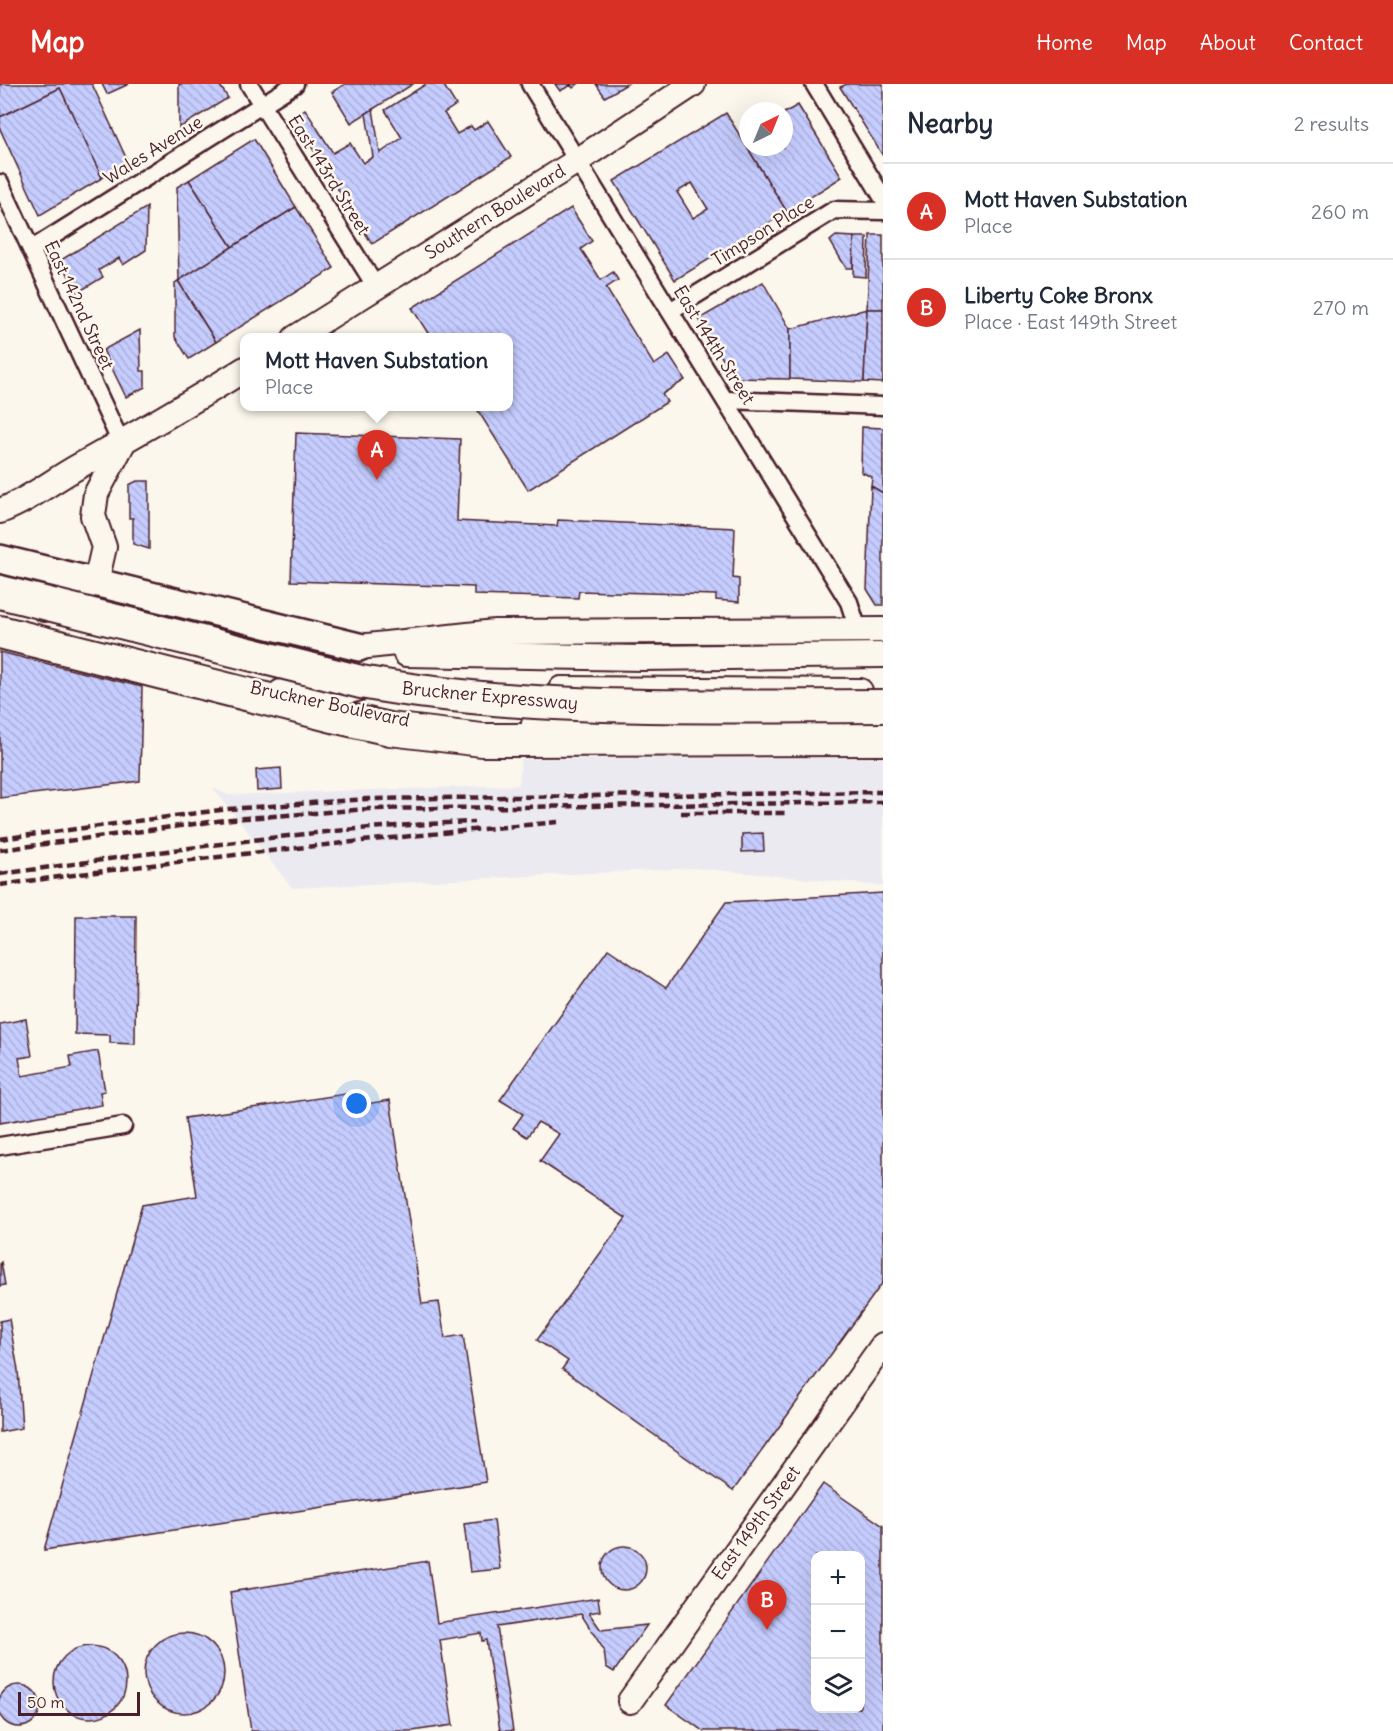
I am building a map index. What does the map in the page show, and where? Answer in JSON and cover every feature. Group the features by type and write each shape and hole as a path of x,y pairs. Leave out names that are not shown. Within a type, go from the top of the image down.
{"highway":[{"name":"Bruckner Expressway","path":"0,592 361,682 416,692 518,702 677,706 883,706"},
{"name":"Bruckner Expressway","path":"0,632 341,718 431,735 482,740 883,739"}],"main road":[{"name":"Southern Boulevard","path":"304,333 577,161 693,84"},
{"path":"0,511 34,495 78,467 122,445 240,372"},
{"path":"35,614 96,582 104,547 93,516 96,494 122,445"},
{"path":"0,559 359,647 415,655 493,657 883,655"},
{"name":"Bruckner Boulevard","path":"0,606 297,679 365,687 883,691"},
{"name":"Bruckner Boulevard","path":"0,625 369,716 434,724 883,720"},
{"path":"359,647 495,632 883,630"},
{"path":"266,692 330,696 365,687"},
{"path":"674,689 793,721"},
{"name":"East 149th Street","path":"630,1701 883,1345"}],"street":[{"name":"East 143rd Street","path":"249,84 376,287"},
{"name":"Wales Avenue","path":"32,249 295,84"},
{"name":"East 144th Street","path":"530,84 849,602 858,630"},
{"path":"814,84 883,198"},
{"name":"East 142nd Street","path":"0,183 122,445"},
{"name":"Timpson Place","path":"670,311 834,210 883,211"},
{"path":"726,400 883,406"},
{"path":"0,1146 123,1126"}],"shaded area":[{"path":"883,758 883,886 694,868 292,888 213,788 228,795 519,785 521,759"}],"building":[{"path":"0,84 92,84 128,162 102,178 60,88 0,117"},
{"path":"102,84 129,84 107,94"},
{"path":"179,84 219,84 228,98 179,128"},
{"path":"345,84 413,84 351,123 332,92"},
{"path":"426,84 443,84 456,105 444,113 457,134 471,126 474,130 488,121 511,157 372,244 293,117 305,109 333,153 350,143 363,163 373,157 366,114 373,109 380,153 402,138 385,110"},
{"path":"555,84 578,84 573,88 571,85 560,91"},
{"path":"596,84 627,84 605,97"},
{"path":"847,84 883,84 883,156 840,87"},
{"path":"60,88 102,178 40,215 0,129 0,117"},
{"path":"798,105 842,177 787,212 752,156 793,156 793,108"},
{"path":"726,113 739,134 739,156 752,156 787,212 675,280 614,181","holes":["692,183 708,209 693,218 677,192"]},
{"path":"254,139 296,207 232,247 189,180"},
{"path":"189,180 232,247 179,281 177,187"},
{"path":"147,207 146,250 123,265 119,258 99,270 103,277 77,293 61,260"},
{"path":"296,207 334,268 216,342 178,281"},
{"path":"571,208 592,241 581,249 601,280 613,272 618,280 606,288 654,365 669,355 685,380 662,394 667,402 528,490 478,411 513,411 513,333 428,333 412,308"},
{"path":"870,235 883,235 883,309 867,309"},
{"path":"836,236 854,237 853,268 846,268 830,241"},
{"path":"854,237 867,237 866,277 853,276"},
{"path":"178,281 216,342 189,359 175,337 175,283"},
{"path":"763,282 790,329 790,379 734,378 699,319"},
{"path":"867,309 864,382 790,379 790,329"},
{"path":"867,309 883,309 883,383 864,382"},
{"path":"140,330 141,371 145,371 145,387 126,397 103,350"},
{"path":"862,427 883,428 883,493 871,486 872,477 861,472"},
{"path":"296,433 460,439 457,521 557,526 558,520 735,528 733,578 739,579 739,602 716,600 716,595 579,591 578,598 474,595 474,587 291,581"},
{"path":"137,481 149,481 149,549 133,544 133,518 129,518 129,485"},
{"path":"871,486 883,493 883,605 877,605 867,589"},
{"path":"0,652 142,687 140,781 0,798"},
{"path":"281,768 282,789 257,791 256,770"},
{"path":"763,833 764,851 742,852 742,834"},
{"path":"883,893 883,1282 733,1491 562,1369 568,1361 537,1340 626,1218 540,1161 559,1134 538,1122 527,1137 513,1128 523,1114 500,1100 608,949 666,988 726,902"},
{"path":"76,916 136,916 135,1044 110,1043 110,1035 75,1034"},
{"path":"26,1019 32,1056 19,1058 22,1076 72,1067 70,1056 98,1051 105,1091 100,1092 102,1105 0,1123 0,1024"},
{"path":"352,1093 354,1106 390,1100 422,1304 439,1302 445,1338 463,1335 486,1482 44,1550 142,1205 197,1196 185,1118"},
{"path":"0,1263 5,1285 0,1286"},
{"path":"9,1319 18,1370 22,1428 0,1432 0,1321"},
{"path":"823,1484 883,1526 883,1731 703,1731 666,1705"},
{"path":"494,1520 500,1569 470,1572 464,1524"},
{"path":"624,1546 633,1547 640,1552 645,1559 645,1577 640,1584 633,1589 624,1590 615,1589 608,1584 603,1577 602,1568 603,1559 608,1552 615,1547"},
{"path":"428,1561 437,1623 598,1598 600,1611 589,1613 601,1630 647,1625 614,1672 606,1667 604,1650 581,1614 497,1627 513,1731 500,1731 486,1640 482,1641 481,1633 440,1640 453,1725 412,1731 251,1731 230,1592"},
{"path":"184,1633 199,1636 212,1645 221,1658 224,1673 221,1688 212,1701 199,1710 184,1713 169,1710 156,1701 147,1688 144,1673 147,1658 156,1645 169,1636"},
{"path":"90,1646 110,1652 120,1662 126,1682 120,1702 110,1712 90,1718 70,1712 60,1702 54,1682 60,1662 70,1652"},
{"path":"19,1685 27,1687 38,1698 40,1706 38,1714 27,1725 19,1727 11,1725 0,1714 0,1698 11,1687"}],"railway":[{"path":"0,839 228,809 367,799 883,792"},
{"path":"0,850 232,819 369,809 883,802"},
{"path":"681,813 787,813"},
{"path":"0,874 295,835 474,822"},
{"path":"0,885 278,850 558,822"}],"place":[{"name":"Mott Haven Substation","path":"377,480"},
{"name":"Liberty Coke Bronx","path":"767,1630"}]}
